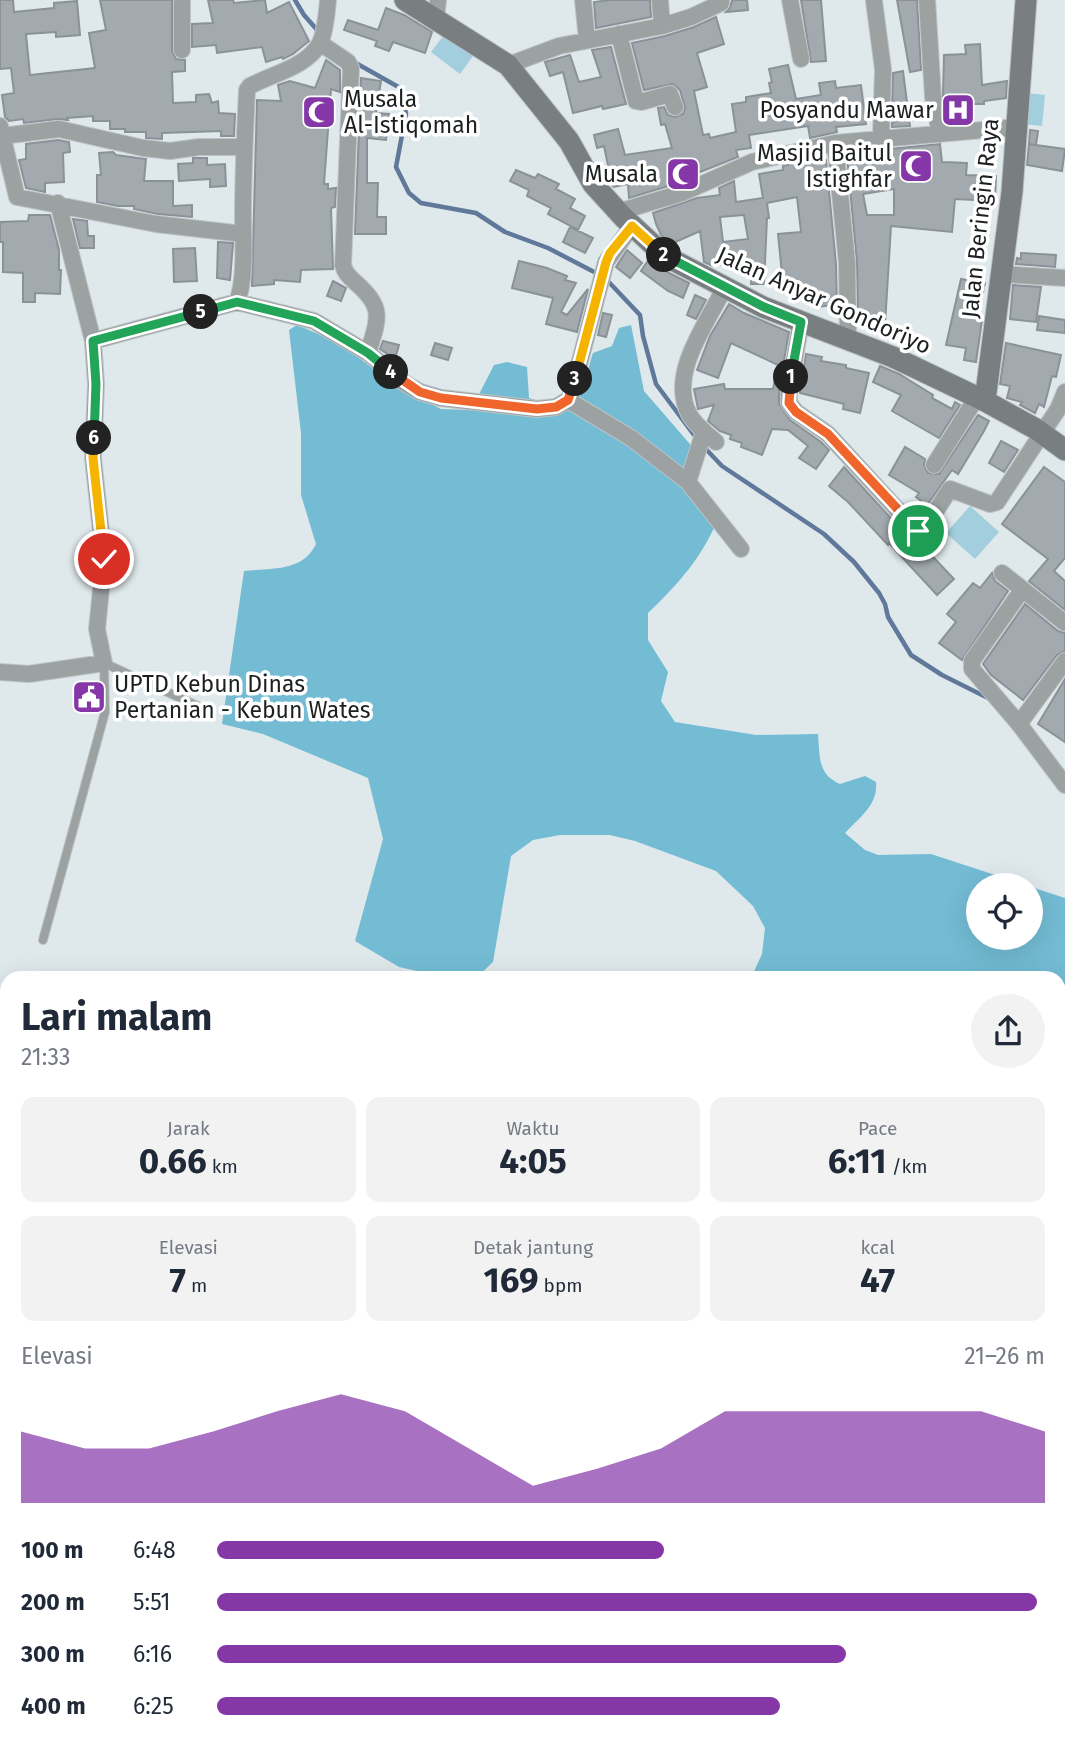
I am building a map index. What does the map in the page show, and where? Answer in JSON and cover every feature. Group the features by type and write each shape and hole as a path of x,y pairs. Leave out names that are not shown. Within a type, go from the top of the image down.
{"street":[{"path":"182,0 182,50"},
{"path":"237,302 241,287 247,90 307,56 320,43 328,0"},
{"name":"Jalan Anyar Gondoriyo","path":"405,0 437,10 509,65 569,141 593,184 625,219 665,256 764,307 893,357 981,399 1065,450"},
{"path":"583,0 587,40"},
{"path":"660,0 662,26"},
{"path":"790,0 801,58"},
{"path":"927,0 933,97 940,134"},
{"name":"Jalan Beringin Raya","path":"981,399 1012,192 1026,0"},
{"path":"509,65 559,46 662,26 691,17 721,1"},
{"path":"874,1 883,69 881,138"},
{"path":"619,34 636,101 670,94 676,107"},
{"path":"320,43 348,62 351,68 343,265 345,273 377,306 378,321 368,353"},
{"path":"93,341 237,302 314,321 368,353 403,382 420,392 441,398 537,409 556,407 568,400 606,262 625,219 752,162 835,143 1017,127"},
{"path":"17,197 1,131 59,129 143,148 170,151 199,147 244,147"},
{"path":"835,143 847,263 848,339"},
{"path":"0,201 17,197 156,224 243,234"},
{"path":"0,672 29,674 104,663 97,629 104,559 93,458 96,384 93,341 58,203"},
{"path":"1001,274 1065,278"},
{"path":"688,482 705,440 684,403 683,373 725,287"},
{"path":"801,322 789,403 796,412 828,434 918,531 923,531 950,489 986,503 998,502 1042,434 1065,392"},
{"path":"934,465 981,399"},
{"path":"568,400 631,438 688,482 741,549"},
{"path":"1002,573 1065,624"},
{"path":"1022,590 971,665 1065,785"},
{"path":"1019,724 1065,661"}],"lane":[{"path":"43,940 105,712 104,663 202,708"}],"shaded area":[{"path":"444,35 473,56 460,74 431,52"},
{"path":"1026,93 1045,95 1042,126 1023,124"},
{"path":"297,325 340,343 390,382 441,409 471,410 494,365 507,362 527,367 529,398 566,410 581,393 593,353 612,346 619,328 631,325 644,391 696,451 689,474 719,516 706,544 689,569 648,613 648,640 668,672 661,701 675,722 756,735 818,734 821,764 833,780 840,784 865,776 876,782 871,804 845,833 865,850 878,855 931,854 989,873 966,873 966,950 1043,950 1043,891 1065,898 1065,971 754,971 762,954 765,928 753,906 716,871 635,841 610,835 560,835 533,840 511,856 493,962 483,971 417,971 399,967 355,941 383,839 368,778 263,734 222,724 244,571 275,569 295,564 303,560 316,544 301,495 301,433 289,330"},
{"path":"970,506 999,532 975,559 946,533"}],"building":[{"path":"0,0 13,0 14,12 54,8 54,3 77,1 80,35 56,37 56,32 26,34 30,75 95,68 89,33 106,30 100,0 172,0 172,51 176,59 185,60 185,71 172,72 173,103 196,102 196,95 209,94 212,103 218,101 219,113 235,114 234,136 221,136 221,131 162,133 162,139 146,138 146,132 110,129 110,121 93,121 93,116 24,123 23,119 9,121 5,117 2,95 14,93 11,68 0,69"},
{"path":"208,0 233,0 234,3 265,0 267,13 289,2 309,41 283,59 282,57 266,62 262,47 217,53 216,45 192,47 192,24 213,23"},
{"path":"650,0 651,17 596,28 594,2"},
{"path":"732,0 747,0 748,10 726,12"},
{"path":"801,0 821,0 826,61 811,62"},
{"path":"897,0 917,0 921,70 910,72"},
{"path":"386,8 404,15 432,32 425,53 393,42 389,51 375,46 377,41 344,30 348,20 378,30"},
{"path":"716,17 724,44 697,53 707,87 694,91 703,135 709,134 710,138 736,132 732,104 746,102 746,97 771,93 769,69 788,65 796,99 821,95 819,83 835,81 836,88 861,85 866,124 836,127 837,132 810,138 808,126 749,135 751,148 736,150 738,157 678,183 629,198 628,184 614,187 612,185 604,146 597,148 594,135 618,129 625,155 672,148 665,124 661,125 658,108 664,107 668,115 674,117 683,114 685,108 680,90 673,84 644,90 632,43 665,36"},
{"path":"980,44 982,85 1007,81 1006,98 984,101 984,104 971,104 973,119 955,121 954,111 946,111 943,96 944,55 966,54 965,45"},
{"path":"611,47 626,104 573,113 563,72 550,76 545,62 570,55 579,82 601,77 592,50"},
{"path":"326,60 340,70 340,92 331,89 324,184 328,184 328,189 336,188 335,207 331,208 333,269 301,270 300,282 274,280 274,284 252,286 257,100 281,101 278,85 290,81 315,88"},
{"path":"903,71 910,126 892,127 895,122 892,109 893,73"},
{"path":"361,78 381,81 376,113 389,114 386,140 367,138 367,183 378,183 377,217 386,217 386,234 355,234"},
{"path":"1030,130 1038,131 1036,145 1029,144"},
{"path":"58,140 69,142 70,152 63,153 64,182 45,183 45,192 26,188 19,160 26,159 26,144"},
{"path":"940,144 942,162 967,163 966,175 996,176 995,201 955,199 952,232 891,226 885,325 868,323 869,314 858,314 857,262 847,156","holes":["894,189 894,215 867,215 863,194"]},
{"path":"1029,144 1065,149 1062,171 1027,165"},
{"path":"113,152 116,155 146,159 144,181 173,181 173,206 192,205 192,217 158,214 134,209 134,206 97,202 97,175 101,175 99,153"},
{"path":"193,158 207,158 207,165 225,164 226,186 210,187 210,179 179,181 178,164 193,163"},
{"path":"826,160 836,264 837,309 834,309 833,305 818,307 815,291 784,294 778,234 801,232 797,197 767,203 769,218 764,284 751,284 752,267 730,270 729,264 713,266 704,262 700,231 671,244 661,235 653,213 697,198 720,195 719,188 734,181 736,202 763,198 759,174 783,170 783,166 802,161","holes":["744,215 748,239 723,242 720,217"]},
{"path":"516,170 535,178 538,174 559,184 556,189 575,199 570,208 585,216 578,230 548,214 551,208 527,196 529,190 510,181"},
{"path":"29,215 50,215 59,250 60,294 35,293 35,302 23,302 23,273 3,272 0,222 28,221"},
{"path":"73,219 87,221 88,236 94,236 94,248 80,248"},
{"path":"570,227 593,238 585,253 563,242"},
{"path":"218,242 233,243 230,280 217,278"},
{"path":"195,248 197,281 174,282 173,249"},
{"path":"627,250 642,263 630,278 616,267"},
{"path":"1021,253 1056,255 1055,267 1016,264 1017,258 1021,259"},
{"path":"649,259 659,268 689,283 683,298 668,291 641,271"},
{"path":"519,261 547,268 567,276 565,280 576,283 561,312 567,315 588,289 577,332 546,324 553,298 512,288"},
{"path":"961,279 985,283 977,319 982,320 976,362 964,360 966,348 946,345"},
{"path":"333,281 346,288 341,301 327,296"},
{"path":"1013,285 1041,287 1036,322 1010,319"},
{"path":"695,295 706,300 696,319 687,315"},
{"path":"729,304 789,332 779,388 779,404 790,420 829,450 816,469 799,458 808,446 788,430 772,429 762,455 741,447 742,443 730,439 731,435 720,431 708,421 714,405 698,409 694,389 724,384 725,389 773,389 778,365 731,343 718,378 697,370 710,336"},
{"path":"603,313 612,315 606,337 598,335"},
{"path":"1039,316 1065,320 1065,333 1037,330"},
{"path":"383,341 399,345 395,359 380,349"},
{"path":"435,343 452,348 448,360 431,355"},
{"path":"1006,343 1061,355 1044,407 1039,404 1035,413 1020,405 1022,402 1007,398 1010,386 1000,384"},
{"path":"806,354 822,357 821,361 846,365 846,368 869,373 860,413 843,409 844,404 800,393"},
{"path":"880,366 899,374 952,409 955,402 960,405 939,438 892,411 901,395 873,382"},
{"path":"978,415 989,421 984,431 958,474 952,470 927,505 916,497 919,493 889,475 905,447 925,459 924,465 928,473 939,474"},
{"path":"1001,441 1018,450 1004,472 989,463"},
{"path":"844,467 909,538 919,542 954,579 937,595 889,543 888,545 848,502 829,486"},
{"path":"1044,467 1065,482 1065,558 1054,571 1065,581 1065,610 1029,581 1048,559 1002,524"},
{"path":"992,573 995,581 1008,591 962,660 939,643 956,622 947,614 973,583 980,588"},
{"path":"1025,604 1058,631 1065,633 1065,651 1057,655 1023,700 991,675 983,664"},
{"path":"1065,679 1065,742 1038,724"},
{"name":"UPTD Kebun Dinas Pertanian - Kebun Wates","path":"80,684 98,687 98,710 75,705"}],"waterway":[{"path":"295,0 318,31"},
{"path":"354,62 402,89 406,114 396,167 409,193 421,203 476,213 505,232 548,248 598,274"},
{"path":"605,278 640,315 656,384 697,439"},
{"path":"703,446 722,466 824,534 854,562 879,593 888,617 911,655 942,675 988,698"}],"place":[{"name":"Posyandu Mawar","path":"958,110"},
{"name":"Musala Al-Istiqomah","path":"319,112"},
{"name":"Masjid Baitul Istighfar","path":"916,166"},
{"name":"Musala","path":"683,174"},
{"name":"UPTD Kebun Dinas Pertanian - Kebun Wates","path":"89,697"}],"route":[{"path":"104,559 93,458 96,384 93,341 237,302 314,321 368,353 403,382 420,392 441,398 517,407 556,407 571,395 606,262 632,226 665,256 764,307 801,322 789,403 796,412 828,434 918,531"}]}
